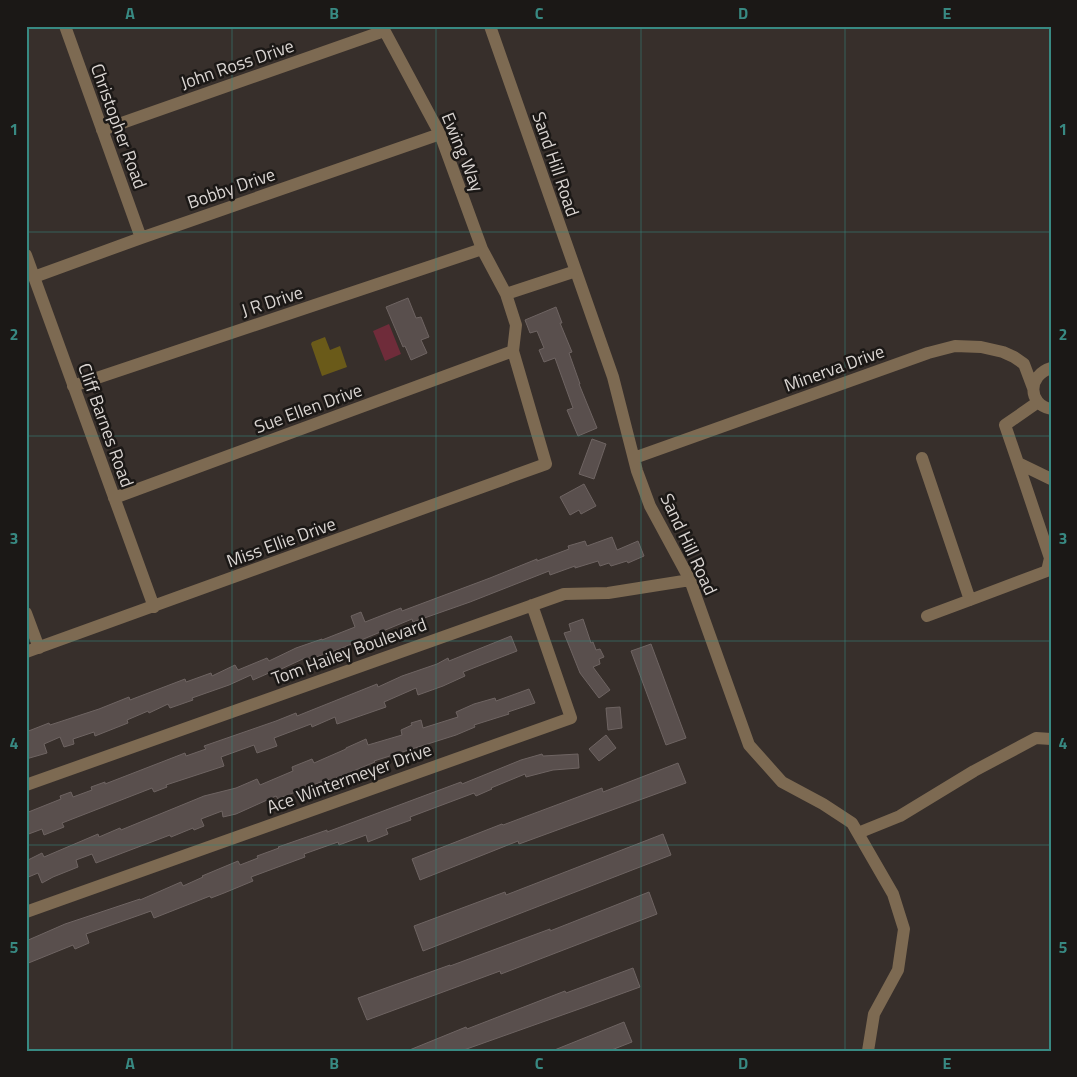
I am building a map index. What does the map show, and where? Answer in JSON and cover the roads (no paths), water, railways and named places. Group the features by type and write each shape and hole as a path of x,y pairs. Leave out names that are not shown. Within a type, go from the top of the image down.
{"street":[{"name":"Christopher Road","path":"65,26 141,238"},
{"name":"Sand Hill Road","path":"490,26 613,377 634,458 650,506 690,580 749,745 782,782 823,804 852,823 894,894 904,930 898,970 874,1014 868,1051"},
{"name":"John Ross Drive","path":"102,130 383,29"},
{"name":"Ewing Way","path":"383,29 440,134 482,249 506,294 516,325 513,351 546,464"},
{"name":"Bobby Drive","path":"34,277 440,134"},
{"name":"J R Drive","path":"73,386 482,249"},
{"name":"Cliff Barnes Road","path":"26,255 154,607"},
{"path":"506,294 576,271"},
{"name":"Minerva Drive","path":"634,458 942,349 968,346 992,349 1014,357 1024,364 1047,370"},
{"name":"Sue Ellen Drive","path":"114,498 513,351"},
{"path":"1024,364 1038,402 1041,406 1051,409"},
{"path":"1033,388 1038,375 1047,370"},
{"path":"927,616 1046,571 1050,558 1004,425 1038,402"},
{"path":"922,458 970,600"},
{"path":"1018,463 1051,479"},
{"name":"Miss Ellie Drive","path":"26,652 546,464"},
{"name":"Tom Hailey Boulevard","path":"26,785 564,594 608,593 690,580"},
{"name":"Ace Wintermeyer Drive","path":"26,912 571,718 532,605"},
{"path":"26,613 39,648"},
{"path":"858,834 900,816 974,771 1036,738 1051,739"}]}
